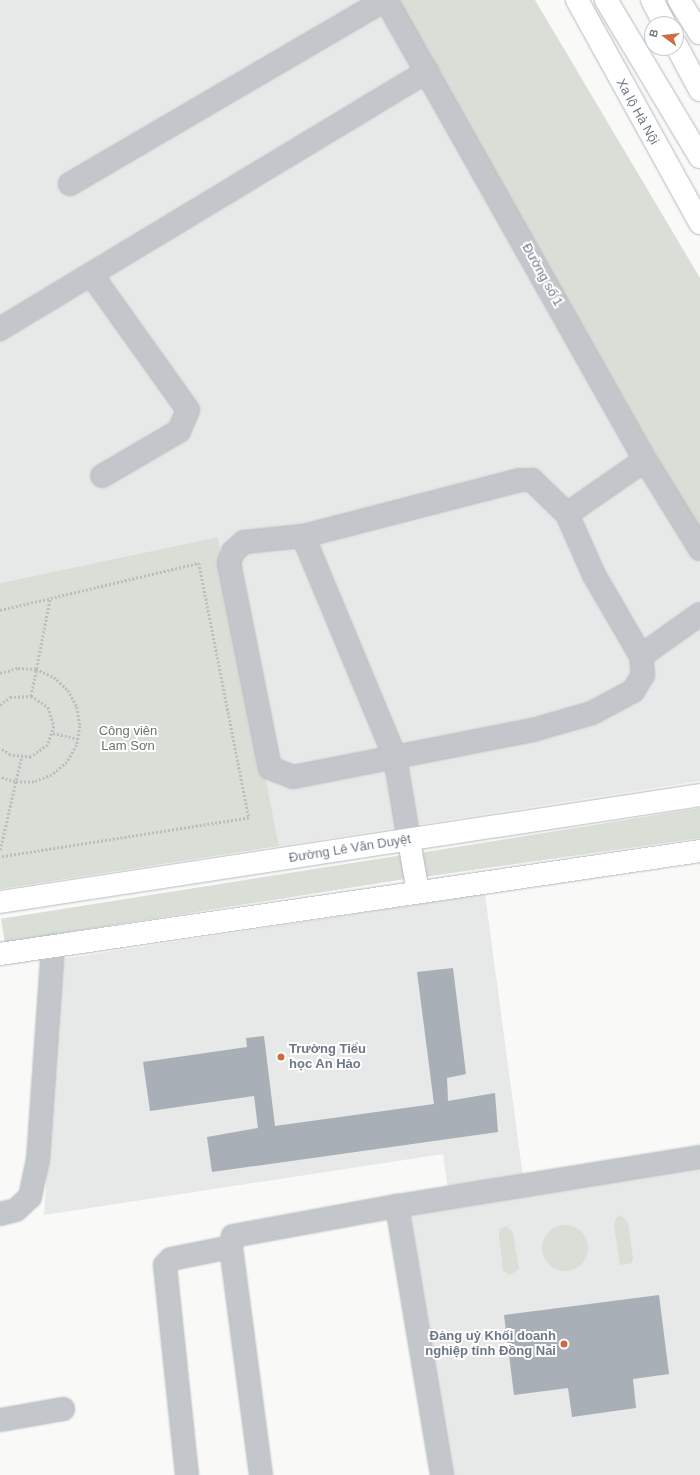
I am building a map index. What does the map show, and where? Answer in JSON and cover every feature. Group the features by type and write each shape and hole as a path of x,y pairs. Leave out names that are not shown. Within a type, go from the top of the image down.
{"main road":[{"name":"Xa lộ Hà Nội","path":"577,0 700,223"},
{"path":"606,0 626,27 700,157"},
{"path":"679,0 700,33"},
{"path":"682,56 700,90"},
{"name":"Đường Lê Văn Duyệt","path":"0,902 409,841 700,795"},
{"path":"409,841 418,892"},
{"path":"0,954 700,852"}],"street":[{"name":"Đường số 1","path":"385,0 427,71 645,460 700,549"},
{"path":"70,184 385,0"},
{"path":"0,329 427,71"},
{"path":"91,274 188,410 179,431 102,476"},
{"path":"567,514 645,460"},
{"path":"520,480 532,480 541,486 567,514 594,575 642,656 643,676 634,691 592,713 533,730 293,777 270,768 229,563 233,552 244,542 304,536 520,480"},
{"path":"304,536 395,757 409,841"},
{"path":"642,656 700,614"},
{"path":"0,1214 16,1210 30,1197 38,1160 53,946"},
{"path":"261,1475 231,1246 233,1236 243,1232 700,1157"},
{"path":"397,1206 442,1475"},
{"path":"188,1475 165,1265 171,1259 231,1246"},
{"path":"0,1420 63,1409"}],"path":[{"path":"0,610 199,563 249,818 0,857"},
{"path":"31,696 50,598"},
{"path":"0,673 18,668 36,669 54,677 68,690 77,707 78,739 67,762 52,775 34,782 15,782 0,777"},
{"path":"0,705 10,697 31,696 48,707 53,716 53,733 40,753 21,758 0,748"},
{"path":"53,733 78,739"},
{"path":"0,850 21,758"}],"shaded area":[{"path":"0,0 376,0 635,459 700,564 700,781 279,846 218,537 0,583"},
{"name":"Trường Tiểu học An Hảo","path":"485,894 523,1177 448,1189 443,1154 44,1215 62,959"},
{"name":"Đảng uỷ Khối doanh nghiệp tỉnh Đồng Nai","path":"700,1166 700,1475 450,1475 407,1213"}],"green space":[{"path":"395,0 535,0 700,278 700,533"},
{"name":"Công viên Lam Sơn","path":"218,537 279,846 0,889 0,583"},
{"path":"700,808 700,838 423,877 419,853"},
{"path":"403,855 407,879 5,942 1,919"},
{"path":"621,1215 628,1223 633,1258 632,1263 620,1265 614,1225 616,1218"},
{"path":"565,1225 578,1229 584,1235 588,1248 584,1261 578,1267 565,1271 552,1267 546,1261 542,1248 546,1235 552,1229"},
{"path":"507,1226 513,1233 519,1269 510,1275 503,1271 499,1236 500,1229"}],"building":[{"path":"453,968 466,1074 447,1078 448,1101 495,1093 498,1132 212,1172 207,1137 258,1128 254,1096 150,1111 143,1062 247,1047 246,1038 264,1036 275,1126 434,1104 417,972"},
{"path":"659,1295 669,1374 633,1379 636,1408 572,1417 568,1388 514,1395 504,1315"}],"place":[{"name":"Trường Tiểu học An Hảo","path":"281,1057"},
{"name":"Đảng uỷ Khối doanh nghiệp tỉnh Đồng Nai","path":"564,1344"}]}
